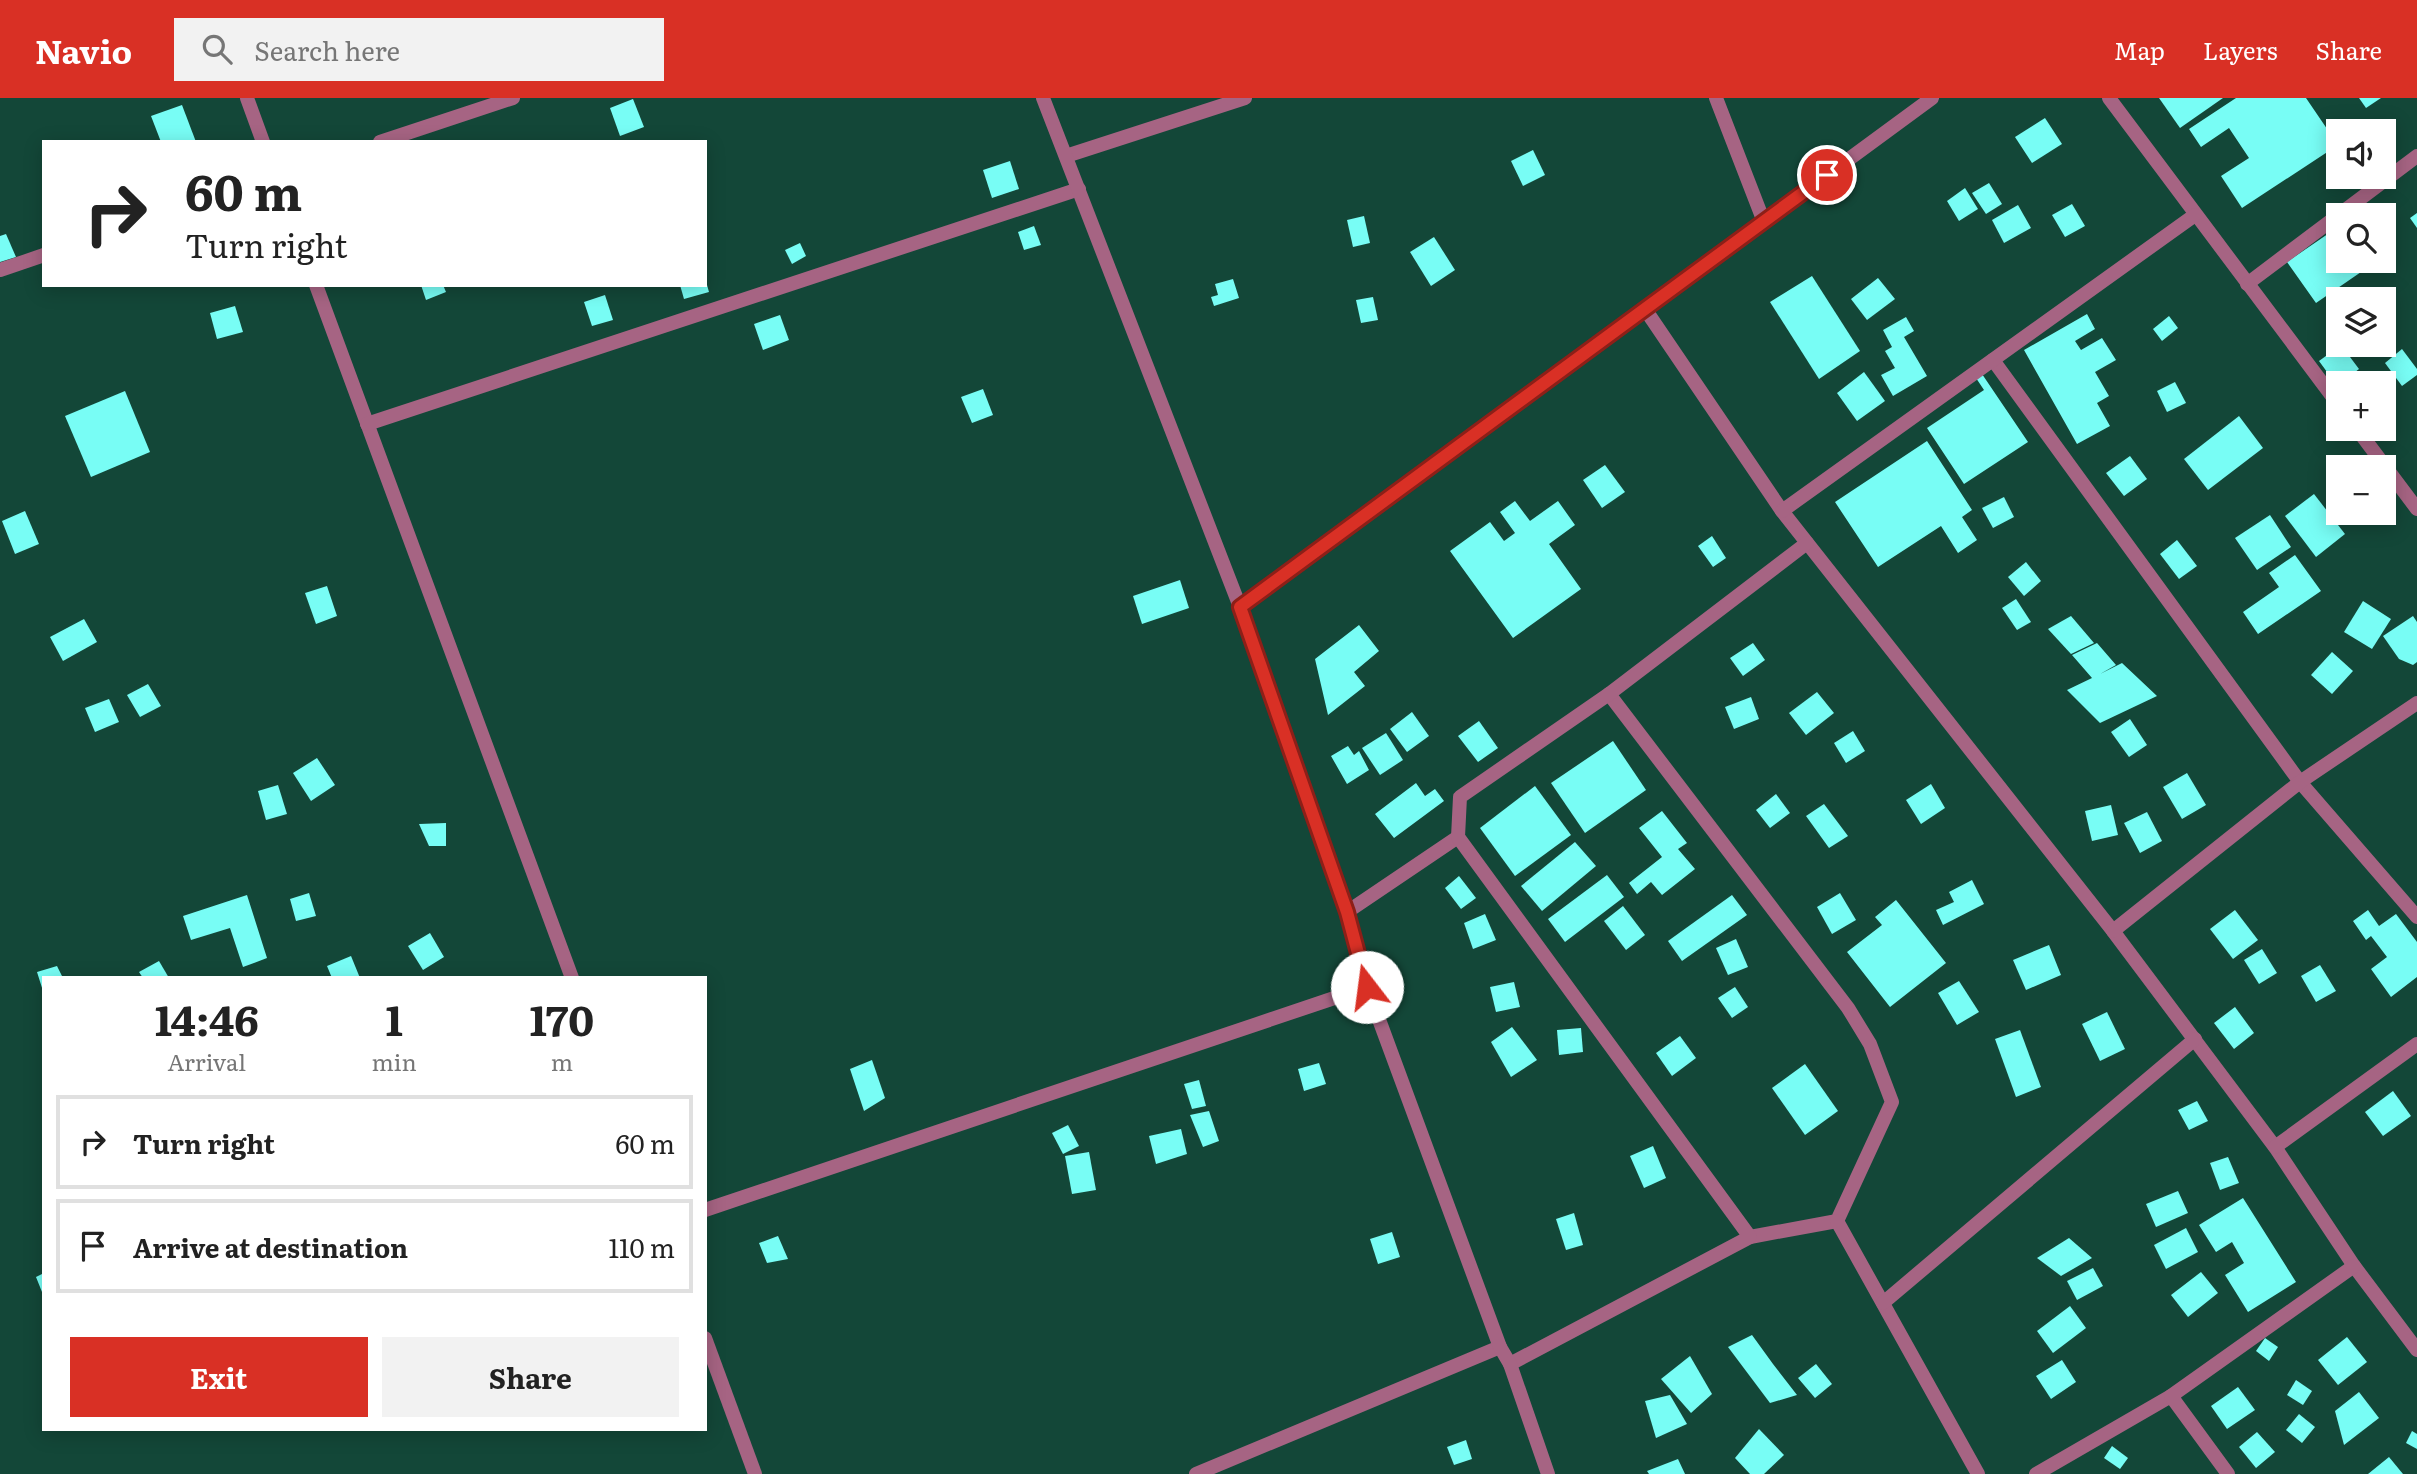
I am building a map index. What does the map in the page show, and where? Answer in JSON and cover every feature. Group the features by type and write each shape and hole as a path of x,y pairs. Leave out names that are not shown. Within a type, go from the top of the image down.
{"street":[{"path":"247,98 262,140"},
{"path":"386,140 513,98"},
{"path":"1043,98 1240,607 1347,912 1367,987 1500,1347 1510,1364 1548,1474"},
{"path":"1066,156 1245,98"},
{"path":"1716,98 1764,222"},
{"path":"1240,607 1932,98"},
{"path":"2109,98 2326,388"},
{"path":"2246,284 2417,156"},
{"path":"367,424 1079,189"},
{"path":"1782,511 2195,215"},
{"path":"0,270 42,256"},
{"path":"317,287 571,976"},
{"path":"1645,309 1782,511 2195,1039 2275,1147 2354,1266 2417,1350"},
{"path":"1993,360 2300,782 2417,917"},
{"path":"2366,441 2417,509"},
{"path":"1751,1237 1458,836 1460,797 1609,694 1807,543"},
{"path":"1609,694 1848,1008 1870,1044 1892,1102 1837,1221"},
{"path":"2113,931 2300,782 2417,703"},
{"path":"1347,912 1458,836"},
{"path":"707,1209 1367,987"},
{"path":"1883,1303 2195,1039"},
{"path":"2275,1147 2417,1044"},
{"path":"1510,1364 1751,1237 1837,1221"},
{"path":"1837,1221 1978,1474"},
{"path":"2036,1474 2171,1396 2354,1266"},
{"path":"707,1343 755,1474"},
{"path":"1195,1474 1500,1347"},
{"path":"2171,1396 2228,1474"}],"building":[{"path":"2159,98 2223,98 2180,128"},
{"path":"2236,98 2306,98 2326,127 2326,153 2242,208 2221,176 2249,158 2229,128 2201,147 2189,129"},
{"path":"2359,98 2381,98 2366,108"},
{"path":"633,99 644,127 620,136 610,108"},
{"path":"182,105 195,140 160,140 151,116"},
{"path":"2045,118 2062,144 2032,163 2015,137"},
{"path":"1533,150 1545,175 1523,186 1511,161"},
{"path":"1010,161 1019,189 992,198 983,170"},
{"path":"1989,183 2002,204 1986,214 1972,193"},
{"path":"1965,188 1978,209 1959,221 1947,201"},
{"path":"2072,204 2085,226 2065,237 2052,215"},
{"path":"2018,205 2031,228 2004,243 1992,220"},
{"path":"2417,213 2417,228 2410,218"},
{"path":"1364,216 1370,243 1353,247 1347,220"},
{"path":"1034,226 1041,245 1024,250 1018,232"},
{"path":"6,234 16,257 0,262 0,236"},
{"path":"2326,235 2326,273 2360,273 2339,287 2326,287 2326,296 2316,303 2287,262"},
{"path":"1434,237 1455,270 1431,286 1410,252"},
{"path":"800,243 806,256 792,264 785,250"},
{"path":"1812,276 1860,351 1819,379 1770,302"},
{"path":"1878,278 1895,299 1867,320 1851,299"},
{"path":"1233,279 1239,298 1214,306 1211,297 1218,295 1215,284"},
{"path":"707,285 709,292 684,299 681,287"},
{"path":"422,287 444,287 446,292 426,300"},
{"path":"605,295 613,320 592,326 584,302"},
{"path":"1373,297 1378,320 1361,323 1356,300"},
{"path":"235,306 243,332 217,339 210,313"},
{"path":"2087,314 2095,329 2075,341 2081,350 2102,338 2116,360 2095,372 2109,396 2097,403 2110,426 2077,444 2024,350"},
{"path":"780,315 789,340 763,350 754,324"},
{"path":"2169,316 2178,328 2162,341 2153,329"},
{"path":"1906,317 1914,331 1904,337 1927,376 1893,396 1881,375 1895,368 1885,351 1892,347 1883,330"},
{"path":"2402,349 2417,369 2417,375 2402,386 2396,378 2396,371 2391,371 2385,363 2396,357"},
{"path":"2326,356 2350,357 2359,369 2326,371 2319,361"},
{"path":"1864,372 1885,401 1857,421 1837,393"},
{"path":"1982,374 2028,442 1964,484 1927,428 1984,390 1976,378"},
{"path":"2175,382 2186,403 2167,412 2157,391"},
{"path":"983,389 993,415 972,423 961,397"},
{"path":"125,391 150,452 91,477 65,416"},
{"path":"2239,416 2263,448 2208,490 2184,459"},
{"path":"1927,441 1972,510 1962,517 1977,540 1958,553 1941,526 1878,567 1835,502"},
{"path":"2130,456 2147,479 2124,496 2106,473"},
{"path":"1605,465 1625,492 1602,508 1583,480"},
{"path":"2314,494 2326,509 2326,525 2338,525 2345,534 2316,557 2285,516"},
{"path":"2004,497 2014,517 1993,528 1982,508"},
{"path":"1515,501 1530,521 1558,501 1575,525 1549,544 1581,589 1513,638 1450,551 1490,522 1504,541 1515,533 1500,512"},
{"path":"25,511 39,544 15,554 2,521"},
{"path":"2270,515 2291,547 2257,570 2235,538"},
{"path":"1712,536 1726,558 1713,567 1698,546"},
{"path":"2177,540 2197,566 2179,579 2160,554"},
{"path":"2295,555 2321,591 2258,634 2243,612 2279,587 2269,573"},
{"path":"2026,562 2041,581 2024,596 2008,577"},
{"path":"1180,580 1189,608 1142,624 1133,596"},
{"path":"327,586 337,616 316,624 305,593"},
{"path":"2016,599 2031,622 2017,630 2002,608"},
{"path":"2363,601 2391,619 2372,649 2344,632"},
{"path":"2071,616 2094,643 2071,654 2048,629"},
{"path":"2413,616 2417,622 2417,662 2413,665 2399,659 2383,636"},
{"path":"84,619 97,642 63,661 50,637"},
{"path":"1359,625 1379,651 1354,672 1365,686 1328,715 1315,659"},
{"path":"1753,643 1765,660 1743,676 1730,658"},
{"path":"2097,643 2116,665 2100,674 2122,663 2157,696 2100,723 2067,690 2092,678 2072,655"},
{"path":"2332,652 2353,671 2332,694 2311,675"},
{"path":"148,684 161,706 140,717 127,695"},
{"path":"1817,692 1834,713 1806,735 1789,713"},
{"path":"1751,697 1759,719 1734,729 1725,707"},
{"path":"109,699 119,722 95,732 85,708"},
{"path":"1412,712 1429,736 1407,752 1390,729"},
{"path":"2130,719 2147,745 2129,757 2111,732"},
{"path":"1479,721 1498,748 1478,762 1458,736"},
{"path":"1853,731 1865,751 1846,763 1834,743"},
{"path":"1386,733 1403,760 1380,775 1362,748"},
{"path":"1613,741 1646,790 1585,833 1551,783"},
{"path":"1348,746 1354,755 1359,751 1369,770 1347,784 1331,756"},
{"path":"317,758 335,785 311,801 293,773"},
{"path":"2187,773 2206,805 2182,819 2163,787"},
{"path":"1416,783 1425,796 1435,789 1444,801 1394,838 1375,814"},
{"path":"1931,784 1945,808 1921,824 1906,800"},
{"path":"278,785 287,814 266,820 258,791"},
{"path":"1535,786 1571,835 1515,876 1480,828"},
{"path":"1776,794 1790,813 1770,828 1756,810"},
{"path":"1824,804 1848,836 1829,848 1806,816"},
{"path":"2111,805 2118,835 2092,841 2085,811"},
{"path":"1662,811 1687,843 1678,849 1695,869 1662,895 1651,882 1637,894 1629,883 1662,857 1639,828"},
{"path":"2147,812 2162,841 2140,853 2124,823"},
{"path":"446,823 446,846 429,846 419,824"},
{"path":"1575,842 1596,866 1542,911 1521,886"},
{"path":"1607,875 1624,897 1565,942 1548,919"},
{"path":"1459,876 1476,898 1461,909 1445,888"},
{"path":"1972,880 1984,904 1943,925 1936,910 1954,902 1949,892"},
{"path":"309,893 316,916 296,921 290,899"},
{"path":"1840,893 1856,920 1832,934 1817,907"},
{"path":"247,895 267,958 243,967 230,928 191,940 183,916"},
{"path":"1732,895 1747,915 1682,961 1668,941"},
{"path":"1896,900 1946,963 1890,1007 1847,952 1882,925 1875,917"},
{"path":"1623,906 1645,935 1626,950 1604,921"},
{"path":"2235,910 2258,940 2233,959 2210,929"},
{"path":"2368,910 2379,926 2396,914 2417,942 2417,977 2391,997 2371,969 2387,957 2371,936 2366,940 2353,921"},
{"path":"1485,914 1496,940 1473,949 1464,923"},
{"path":"430,933 444,957 423,970 408,946"},
{"path":"1736,939 1748,967 1728,975 1716,948"},
{"path":"2049,945 2061,975 2026,990 2013,960"},
{"path":"2262,949 2277,973 2259,984 2244,960"},
{"path":"351,956 359,976 331,976 327,966"},
{"path":"159,961 168,976 142,976 139,972"},
{"path":"2320,965 2336,991 2316,1002 2301,976"},
{"path":"57,966 62,976 42,976 42,988 37,972"},
{"path":"1959,981 1979,1012 1957,1025 1938,993"},
{"path":"1514,982 1520,1007 1496,1012 1490,987"},
{"path":"1735,987 1748,1007 1732,1018 1718,998"},
{"path":"2235,1007 2254,1033 2234,1049 2214,1023"},
{"path":"2107,1012 2125,1049 2100,1061 2082,1024"},
{"path":"1512,1027 1537,1060 1511,1077 1491,1042"},
{"path":"1581,1028 1583,1052 1559,1055 1557,1030"},
{"path":"2020,1030 2041,1087 2016,1097 1995,1039"},
{"path":"1680,1036 1696,1058 1672,1076 1656,1053"},
{"path":"872,1060 885,1098 864,1111 850,1069"},
{"path":"1319,1063 1326,1084 1304,1091 1298,1069"},
{"path":"1805,1064 1838,1111 1805,1135 1772,1088"},
{"path":"1199,1080 1206,1106 1192,1109 1184,1084"},
{"path":"2393,1091 2411,1116 2383,1136 2365,1112"},
{"path":"2197,1101 2208,1121 2189,1130 2178,1110"},
{"path":"1209,1111 1219,1141 1203,1147 1190,1115"},
{"path":"1068,1125 1079,1146 1063,1154 1052,1133"},
{"path":"1181,1129 1187,1154 1156,1164 1149,1136"},
{"path":"1653,1146 1666,1178 1644,1188 1630,1156"},
{"path":"1089,1152 1096,1190 1072,1194 1065,1156"},
{"path":"2228,1157 2239,1183 2220,1190 2210,1163"},
{"path":"2178,1191 2188,1213 2156,1227 2146,1204"},
{"path":"2243,1198 2296,1282 2248,1312 2225,1275 2244,1263 2232,1242 2216,1252 2199,1225"},
{"path":"1574,1213 1583,1245 1566,1250 1556,1219"},
{"path":"2186,1228 2198,1252 2166,1269 2154,1245"},
{"path":"1392,1232 1400,1257 1378,1264 1370,1239"},
{"path":"778,1236 788,1259 767,1263 759,1243"},
{"path":"2069,1238 2092,1258 2061,1276 2037,1258"},
{"path":"2093,1268 2103,1286 2077,1300 2067,1281"},
{"path":"2201,1272 2218,1293 2188,1317 2171,1295"},
{"path":"42,1274 42,1292 36,1277"},
{"path":"2070,1306 2086,1328 2053,1353 2037,1331"},
{"path":"1752,1335 1797,1395 1770,1403 1728,1347"},
{"path":"2347,1337 2367,1362 2338,1385 2318,1360"},
{"path":"2265,1338 2278,1347 2269,1361 2256,1351"},
{"path":"1690,1356 1712,1394 1691,1413 1661,1379"},
{"path":"2062,1360 2076,1382 2051,1399 2036,1376"},
{"path":"1816,1364 1832,1384 1815,1398 1798,1378"},
{"path":"2296,1380 2312,1391 2303,1405 2287,1395"},
{"path":"2238,1387 2255,1410 2227,1429 2211,1406"},
{"path":"2359,1392 2379,1418 2344,1445 2335,1411"},
{"path":"1670,1395 1687,1424 1656,1438 1645,1401"},
{"path":"2299,1414 2315,1427 2302,1443 2286,1430"},
{"path":"1759,1429 1784,1455 1764,1474 1750,1474 1735,1458"},
{"path":"2412,1431 2417,1434 2417,1449 2406,1443"},
{"path":"2257,1432 2275,1452 2256,1468 2239,1447"},
{"path":"1466,1440 1472,1459 1454,1465 1447,1447"},
{"path":"2112,1446 2128,1458 2120,1469 2104,1458"},
{"path":"2389,1457 2403,1474 2368,1474"},
{"path":"1678,1459 1685,1474 1649,1474 1647,1471"}],"route":[{"path":"1367,987 1347,912 1240,607 1827,175"}]}
